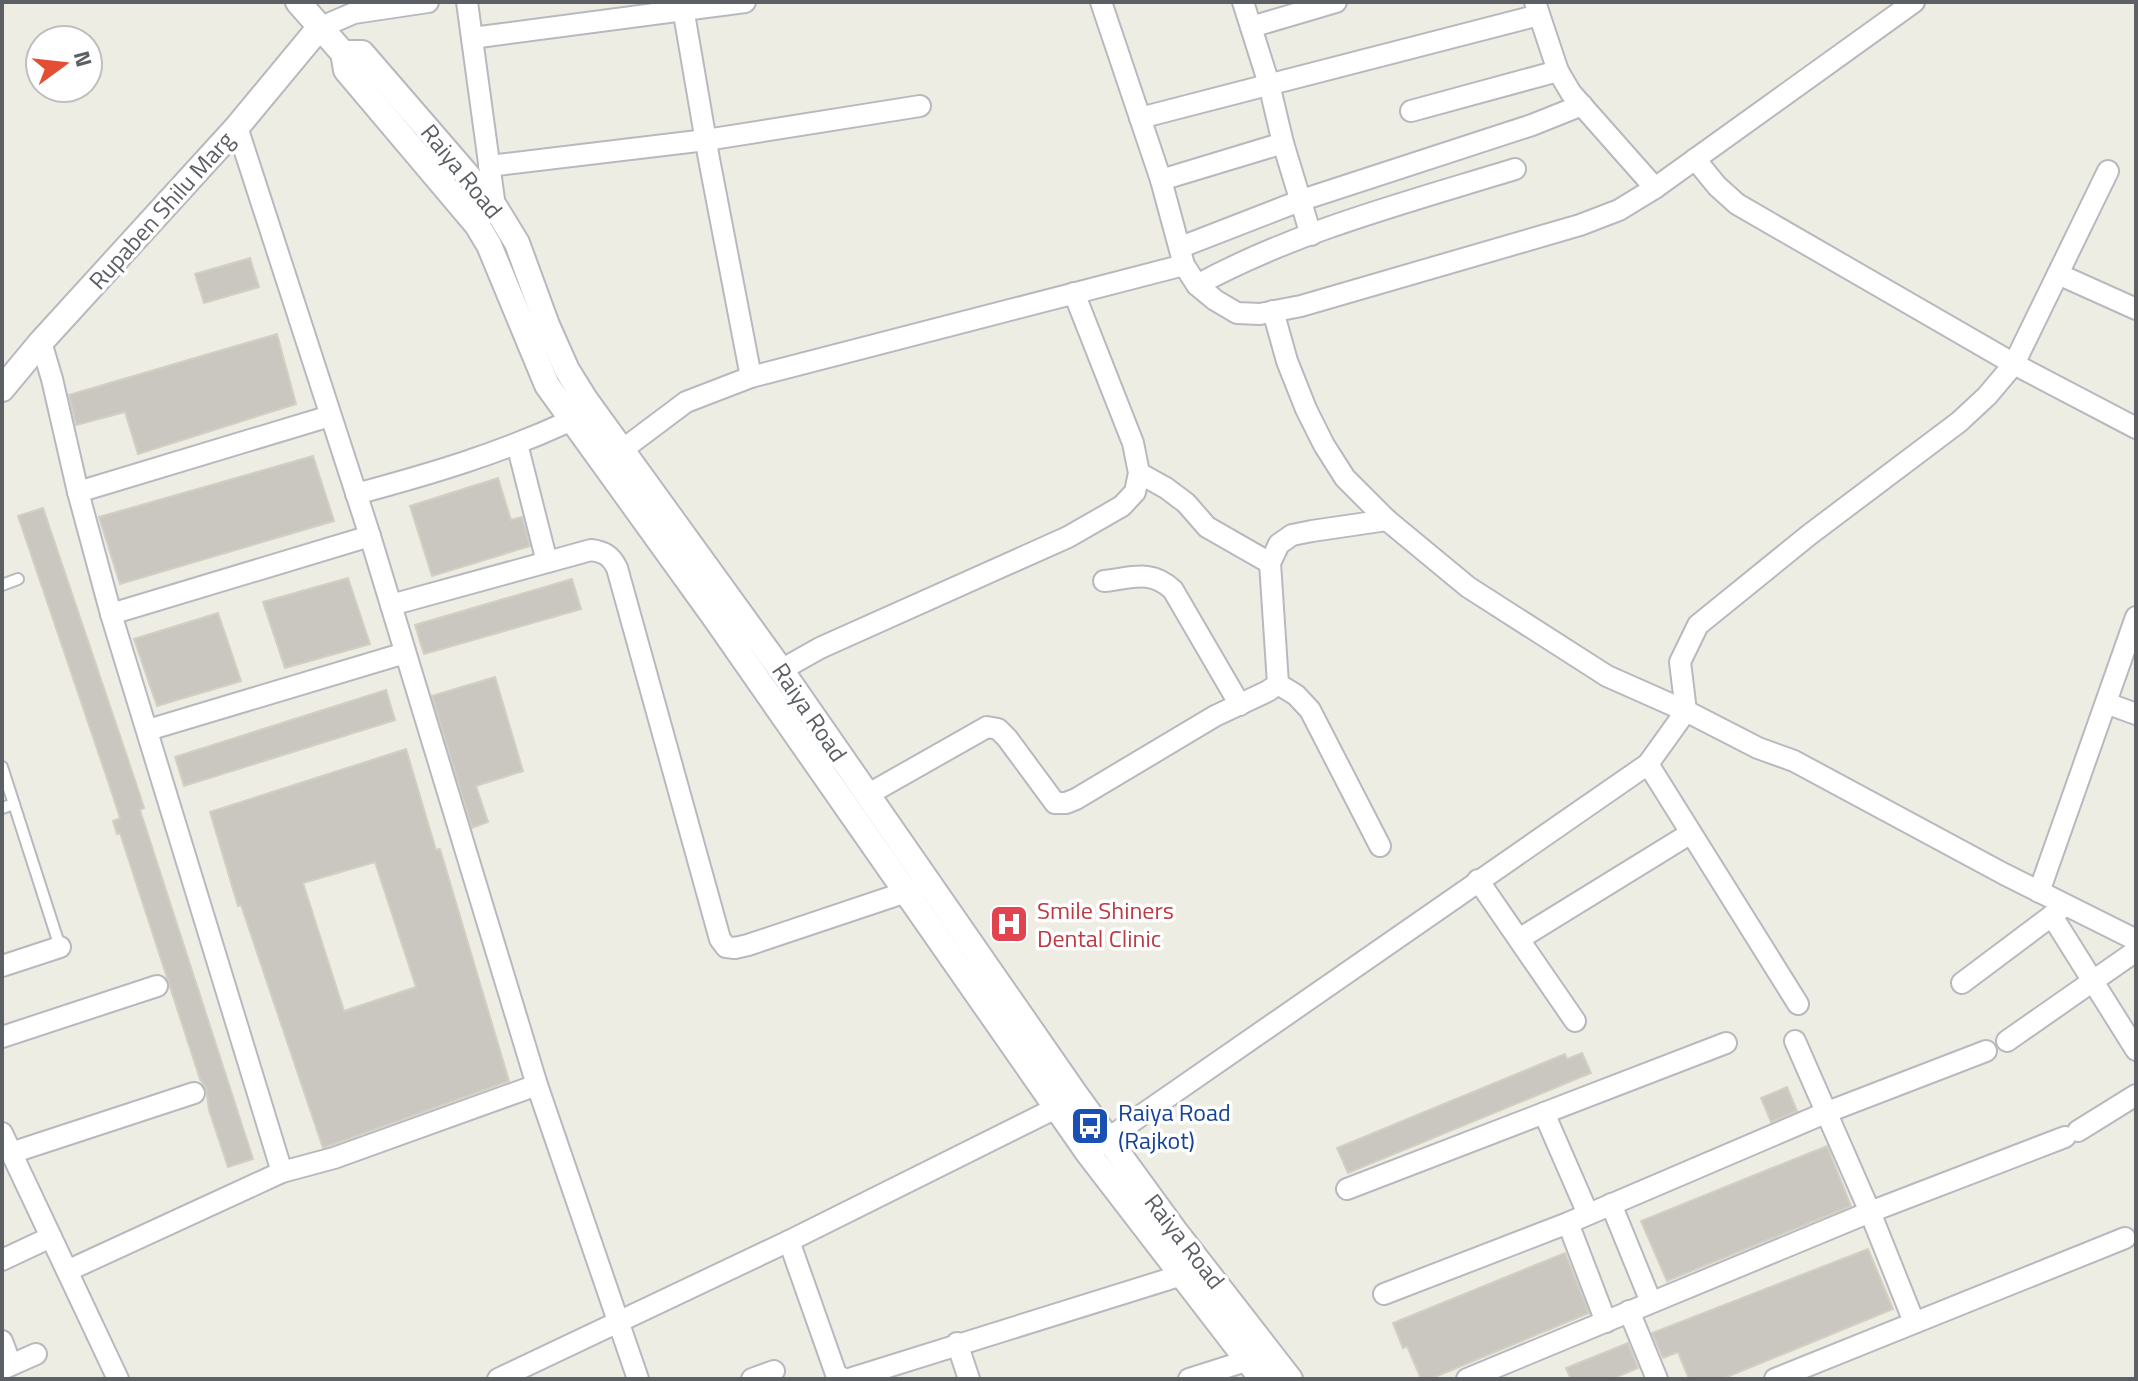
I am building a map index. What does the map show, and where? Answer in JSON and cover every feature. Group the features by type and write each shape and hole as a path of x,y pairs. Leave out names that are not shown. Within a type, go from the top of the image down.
{"street":[{"name":"Raiya Road","path":"298,2 343,53 346,70 477,225 489,245 547,385 572,420 613,457 781,670 867,795 918,889 1056,1108 1098,1146 1290,1379"},
{"path":"319,28 354,13 428,2"},
{"path":"467,2 495,207"},
{"path":"472,38 683,6 745,2"},
{"path":"1101,2 1161,180 1182,256 1197,285 1237,313 1273,311 1315,302 1580,225 1619,210 1655,188 1914,2"},
{"path":"1243,2 1311,235"},
{"path":"1251,27 1336,2"},
{"path":"683,6 751,377"},
{"path":"1140,118 1537,8 1558,71 1582,105 1655,188"},
{"name":"Rupaben Shilu Marg","path":"2,389 237,127 319,28"},
{"name":"Raiya Road","path":"343,53 362,53 495,207 517,243 567,370 613,457 715,618 918,889 1098,1146 1182,1275 1255,1370"},
{"path":"1411,111 1558,71"},
{"path":"613,457 686,402 751,377 1074,293 1182,256 1302,200 1532,125 1582,105"},
{"path":"489,166 706,140 920,106"},
{"path":"237,127 370,536 537,1085 638,1379"},
{"path":"1161,180 1283,143"},
{"path":"1695,159 1737,204 2014,364 2133,419"},
{"path":"1197,285 1248,260 1311,235 1515,169"},
{"path":"1098,1146 1648,764 1686,711 1680,662 1698,625 1809,535 1959,422 1987,396 2014,364 2108,171"},
{"path":"2058,274 2136,309"},
{"path":"781,670 820,648 1068,537 1122,506 1135,492 1139,473 1133,443 1074,293"},
{"path":"1273,311 1287,361 1324,445 1345,478 1387,520 1468,587 1607,676 1686,711 1758,748 1794,761 2039,892 2059,911 2092,982 2136,1050"},
{"path":"41,342 111,614 282,1172"},
{"path":"78,492 330,416"},
{"path":"356,494 450,469 572,420"},
{"path":"517,444 547,562"},
{"path":"1139,473 1186,503 1207,527 1270,563"},
{"path":"1278,684 1270,563 1279,544 1292,535 1387,520"},
{"path":"111,614 370,536"},
{"path":"391,605 591,550 603,551 617,568 720,939 726,947 748,945 918,889"},
{"path":"1104,581 1148,576 1161,579 1173,590 1240,705"},
{"path":"2039,892 2136,617"},
{"path":"148,730 405,653"},
{"path":"867,795 987,727 998,729 1007,738 1055,803 1066,803 1215,716 1278,684"},
{"path":"1278,684 1296,695 1310,710 1380,846"},
{"path":"2106,703 2136,714"},
{"path":"1648,764 1798,1004"},
{"path":"1519,939 1691,833"},
{"path":"1478,880 1575,1021"},
{"path":"2059,911 2136,940"},
{"path":"1962,983 2059,911"},
{"path":"2,966 60,947"},
{"path":"2007,1041 2136,951"},
{"path":"2,1037 157,986"},
{"path":"1795,1041 1914,1322"},
{"path":"1347,1189 1726,1043"},
{"path":"1384,1294 1568,1223 1825,1113 1986,1051"},
{"path":"67,1271 282,1172 334,1158 537,1085"},
{"path":"11,1153 194,1093"},
{"path":"1467,1379 1870,1212 2072,1134 2136,1095"},
{"path":"498,1379 789,1241 1056,1108"},
{"path":"1544,1113 1588,1214"},
{"path":"2,1133 118,1379"},
{"path":"1611,1204 1651,1302"},
{"path":"1568,1223 1606,1322"},
{"path":"2,1260 51,1237"},
{"path":"1775,1379 2125,1238"},
{"path":"789,1241 836,1374 843,1379"},
{"path":"849,1379 1182,1275"},
{"path":"1629,1311 1657,1379"},
{"path":"2,1341 7,1367 36,1354"},
{"path":"957,1343 969,1379"},
{"path":"1189,1379 1255,1370"},
{"path":"752,1379 774,1371"}],"lane":[{"path":"2,585 18,579"},
{"path":"2,767 60,947"},
{"path":"2,808 14,804"}],"building":[{"path":"250,258 259,287 204,303 195,274"},
{"path":"277,334 296,404 138,454 125,412 76,425 69,395"},
{"path":"313,456 334,521 120,584 99,517"},
{"path":"498,478 511,520 522,517 530,546 432,576 410,506"},
{"path":"43,508 140,795 144,808 140,810 253,1159 228,1167 209,1110 206,1088 200,1079 120,833 117,834 113,821 120,818 110,787 18,516"},
{"path":"348,578 370,644 285,668 263,602"},
{"path":"572,579 581,609 424,654 415,625"},
{"path":"218,613 241,681 157,706 134,639"},
{"path":"495,677 523,771 476,786 488,822 472,828 432,696"},
{"path":"386,690 395,720 184,786 175,757"},
{"path":"406,749 436,850 440,849 509,1081 323,1148 241,905 238,906 210,812","holes":["375,862 416,987 344,1011 303,883"]},
{"path":"1582,1053 1591,1073 1348,1173 1337,1148 1565,1054 1567,1059"},
{"path":"1787,1087 1797,1111 1771,1122 1761,1098"},
{"path":"1827,1146 1851,1206 1667,1281 1641,1221"},
{"path":"1868,1249 1893,1309 1722,1379 1689,1379 1678,1352 1663,1358 1652,1333"},
{"path":"1565,1253 1589,1313 1430,1379 1421,1379 1393,1323"},
{"path":"1628,1343 1638,1368 1612,1379 1571,1379 1566,1368"}],"place":[{"name":"Smile Shiners Dental Clinic","path":"1009,924"},
{"name":"Raiya Road (Rajkot)","path":"1090,1126"}]}
